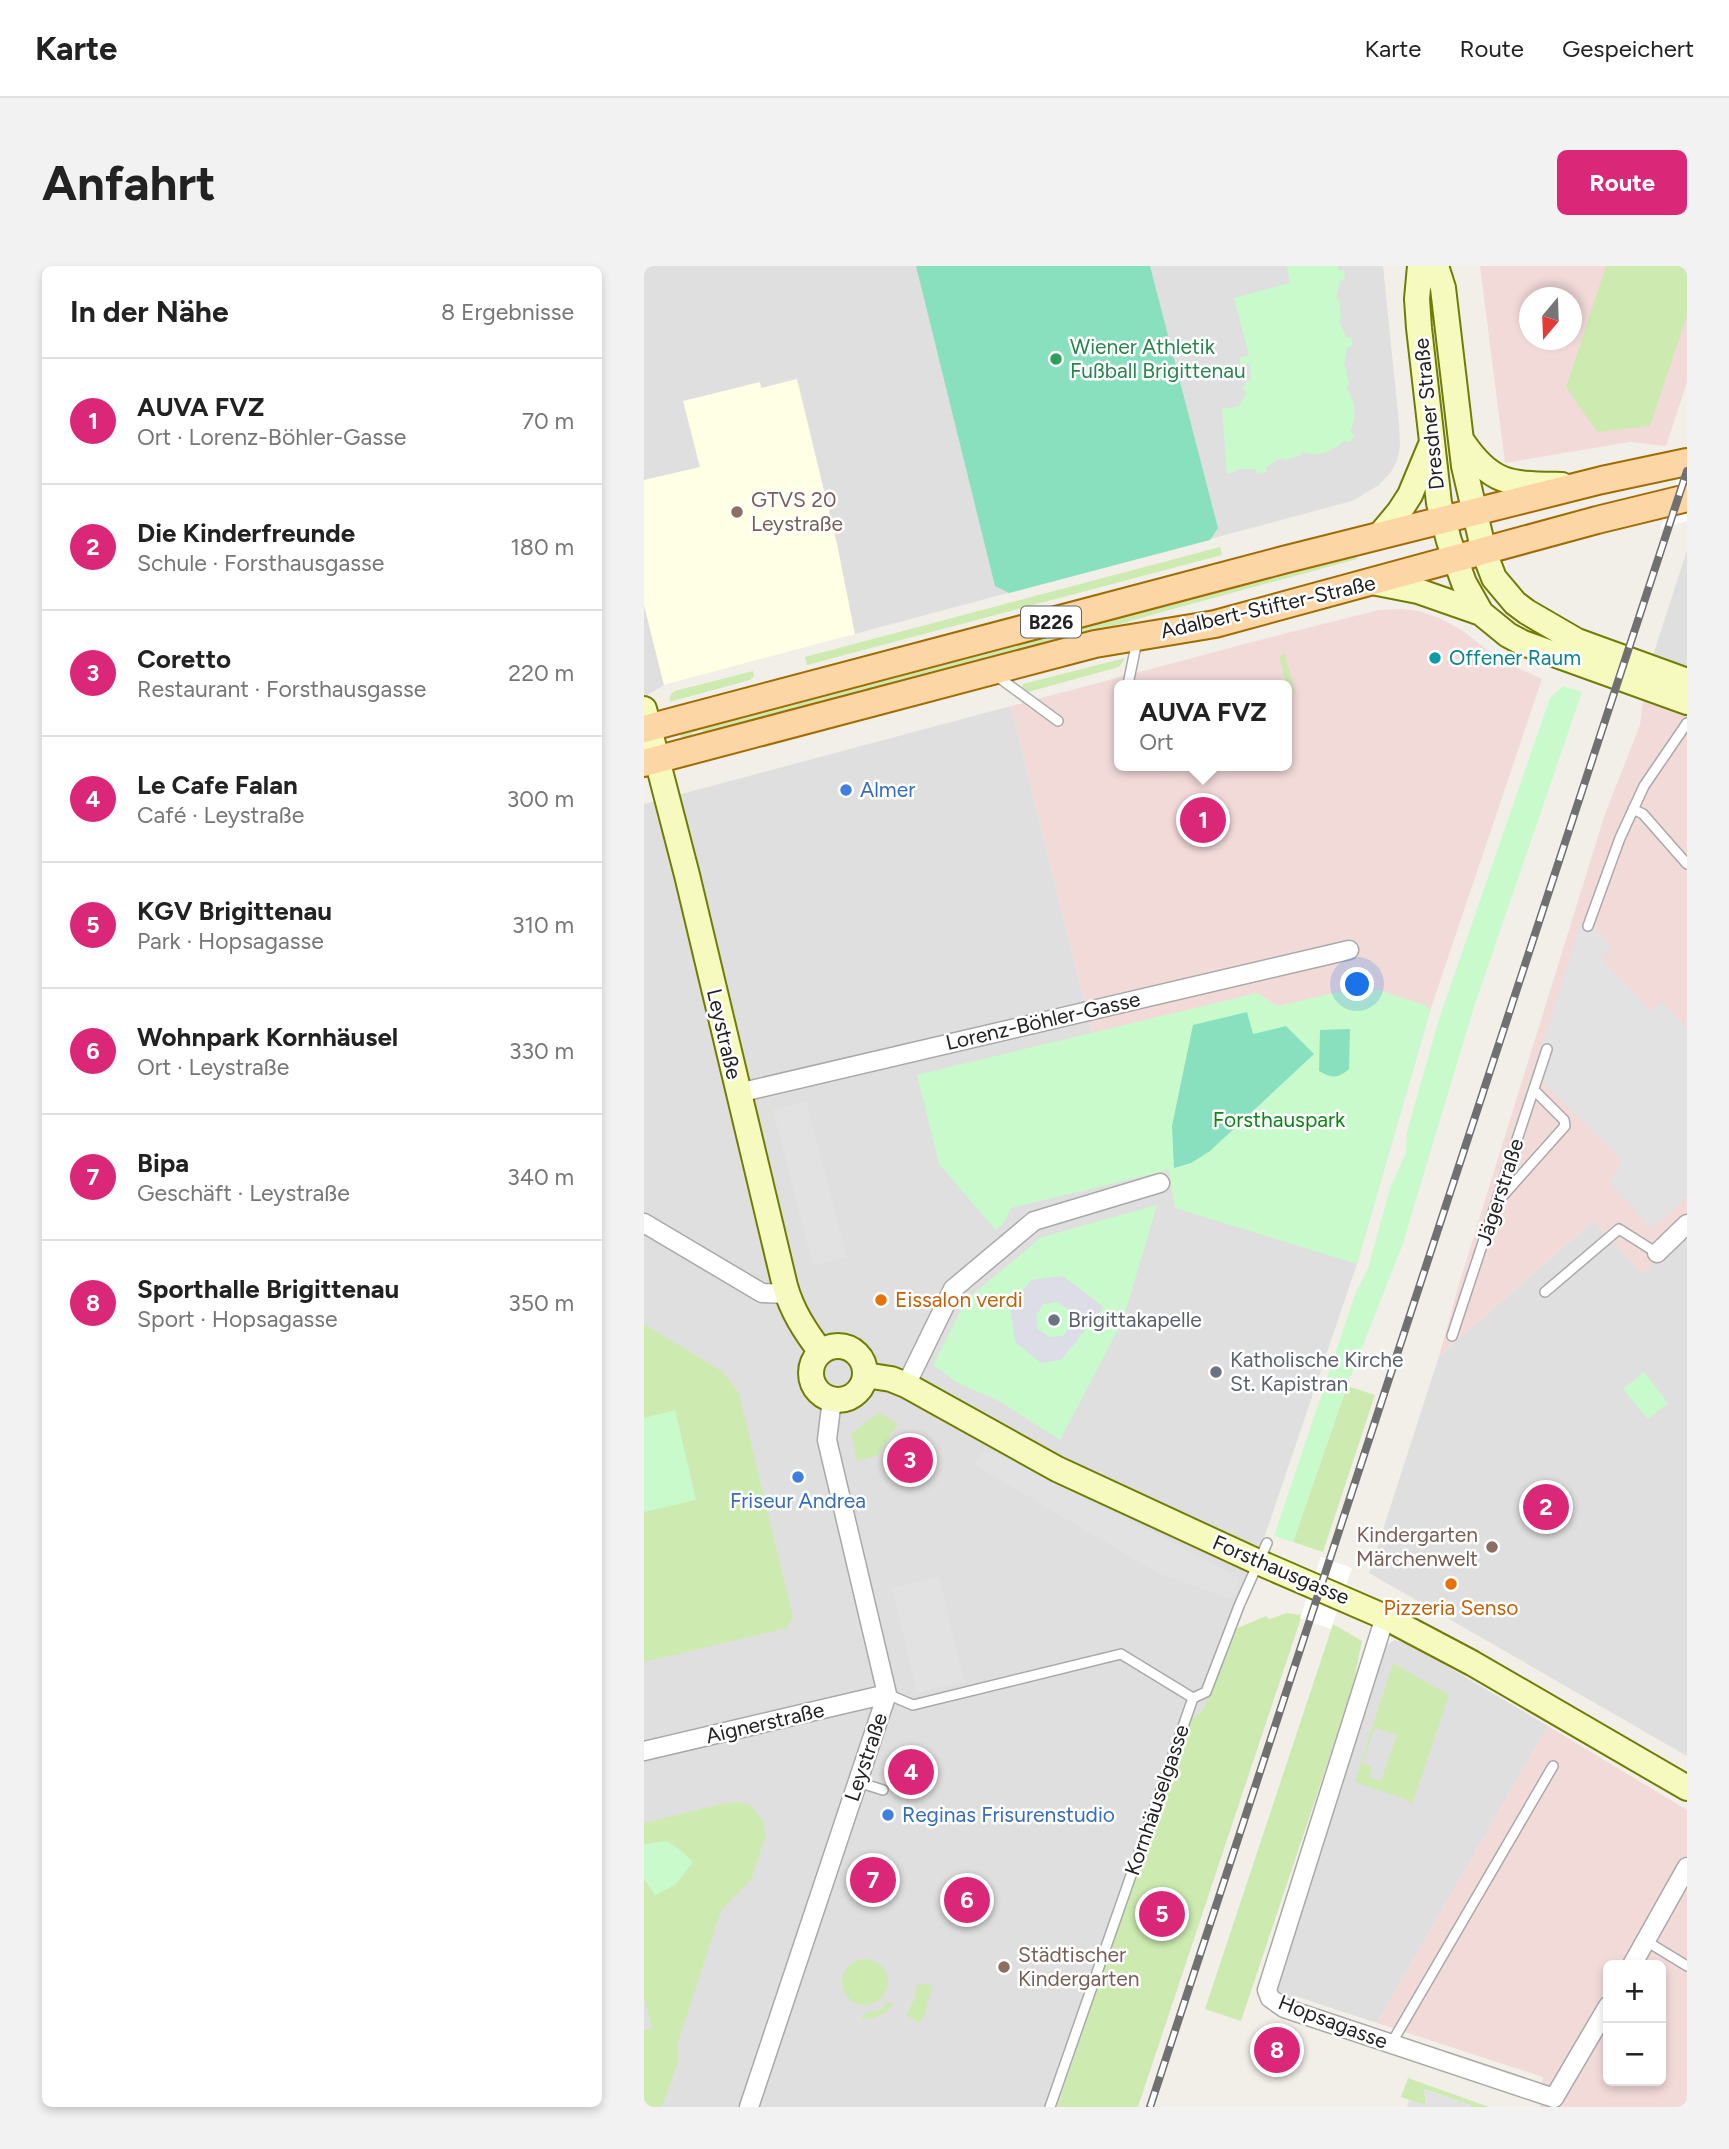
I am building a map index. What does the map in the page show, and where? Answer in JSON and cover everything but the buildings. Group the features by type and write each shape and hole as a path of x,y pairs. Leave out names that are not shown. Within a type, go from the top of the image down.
{"main road":[{"name":"Adalbert-Stifter-Straße","path":"646,722 1581,485 1687,462"},
{"name":"Adalbert-Stifter-Straße","path":"650,761 1095,643 1215,624 1687,498"}],"street":[{"name":"Dresdner Straße","path":"1420,266 1419,328 1438,503 1455,560 1481,613"},
{"name":"Dresdner Straße","path":"1436,266 1443,288 1460,437 1474,512 1494,578 1527,612 1585,645 1687,681"},
{"path":"1460,437 1476,461 1502,479 1517,484 1581,485"},
{"path":"1379,536 1410,495 1431,443"},
{"path":"1372,582 1418,591 1481,613 1508,635 1523,643 1687,702"},
{"name":"Leystraße","path":"646,722 650,761 687,875 787,1294 804,1330 821,1352"},
{"name":"Lorenz-Böhler-Gasse","path":"737,1093 1349,950"},
{"path":"906,1385 953,1289 1034,1221 1160,1183"},
{"path":"644,1223 762,1293 787,1294"},
{"path":"1657,1252 1687,1224"},
{"path":"832,1346 851,1349 863,1363 865,1375 864,1383 855,1394 840,1400 832,1399 818,1391 812,1379 812,1365 821,1352 832,1346"},
{"name":"Forsthausgasse","path":"865,1375 891,1379 906,1385 1057,1469 1263,1553 1472,1663 1687,1788"},
{"name":"Leystraße","path":"748,2107 887,1694 827,1440 832,1399"},
{"name":"Hopsagasse","path":"1385,1617 1267,1990 1270,1998 1284,2008 1554,2103 1603,2015"},
{"name":"Aignerstraße","path":"644,1751 887,1694"},
{"path":"1635,1960 1687,1867"}],"lane":[{"path":"1129,680 1138,637"},
{"path":"990,671 1058,721"},
{"path":"1588,926 1620,838 1644,786 1687,723"},
{"path":"1633,809 1643,814 1687,863"},
{"name":"Jägerstraße","path":"1452,1336 1547,1049"},
{"path":"1496,1203 1565,1126 1564,1121 1534,1090"},
{"path":"1545,1292 1619,1229 1657,1252"},
{"name":"Kornhäuselgasse","path":"1050,2107 1193,1698 1206,1692 1263,1553"},
{"path":"887,1694 913,1704 1121,1654 1193,1698"},
{"path":"1391,2044 1553,1766"},
{"path":"858,1782 883,1790"},
{"path":"1646,1941 1687,1966"}],"shaded area":[{"path":"644,266 1383,266 1399,423 1400,447 1397,460 1391,472 1379,485 1352,501 664,685 644,697"},
{"path":"1480,266 1687,266 1687,382 1666,446 1630,442 1505,463"},
{"name":"GTVS 20 Leystraße","path":"797,379 837,544 855,634 664,685 644,605 644,480 700,467 683,401 760,382 761,388"},
{"path":"1687,550 1687,697 1645,680"},
{"path":"1379,610 1419,611 1462,630 1511,665 1542,679 1430,1011 1425,1005 1365,986 1278,1006 1257,993 1092,1033 1011,706"},
{"path":"1645,680 1687,697 1687,1231 1642,1274 1593,1221 1439,1356 1605,814 1640,725"},
{"path":"1011,706 1092,1033 1257,993 1278,1006 1365,986 1425,1005 1430,1011 1357,1264 1233,1630 1203,1710 1188,1721 1057,2107 644,2107 644,804"},
{"path":"1581,924 1596,929 1612,948 1601,959 1651,1011 1662,1002 1687,1028 1687,1197 1652,1229 1610,1184 1622,1160 1533,1073"},
{"path":"806,1101 847,1257 813,1266 773,1110"},
{"path":"1593,1221 1687,1231 1687,1756 1369,1573 1439,1356"},
{"path":"1063,1276 1104,1307 1061,1360 1041,1363 1015,1342 1010,1306 1031,1280","holes":["1057,1302 1069,1310 1071,1324 1063,1336 1049,1337 1038,1329 1036,1315 1044,1304"]},
{"path":"986,1448 1240,1579 1231,1599 1158,1573 975,1465"},
{"path":"939,1577 964,1681 917,1693 892,1588"},
{"path":"1394,1640 1411,1645 1548,1726 1377,2023 1295,1996 1292,2005 1280,1998 1273,1985 1380,1650"},
{"path":"1548,1726 1687,1810 1687,2107 1540,2107 1543,2077 1377,2023"},
{"path":"1424,2089 1471,2107 1407,2107 1409,2100 1426,2105"}],"green space":[{"name":"Wiener Athletik Fußball Brigittenau","path":"916,266 1150,266 1218,528 1210,540 1009,593 995,586"},
{"path":"1287,266 1338,266 1339,271 1344,270 1345,279 1340,280 1336,299 1339,300 1339,321 1347,338 1351,337 1353,347 1347,347 1344,366 1349,385 1346,388 1354,410 1350,432 1355,435 1349,443 1344,441 1324,453 1302,452 1301,455 1285,460 1281,458 1266,467 1266,472 1257,474 1256,469 1237,469 1227,474 1222,409 1239,406 1247,392 1242,389 1247,380 1251,381 1250,363 1241,365 1239,358 1249,355 1234,298 1290,283"},
{"path":"1606,266 1687,266 1687,316 1650,426 1597,432 1566,387 1578,350 1582,350 1582,339"},
{"path":"1220,547 1222,555 807,665 805,657"},
{"path":"1355,553 1357,559 1033,649 705,735 702,730 692,733 693,738 682,741 679,731"},
{"path":"1285,654 1292,680 1285,680 1279,656"},
{"path":"1125,658 1119,667 1028,692 1022,687 1023,684"},
{"path":"753,671 754,676 750,680 669,702 675,691"},
{"path":"1563,686 1582,692 1474,1007 1402,1246 1347,1386 1293,1542 1274,1536 1356,1292 1368,1269 1390,1188 1406,1153 1407,1132 1439,1019 1550,698"},
{"name":"Forsthauspark","path":"1365,986 1425,1005 1430,1011 1357,1264 1175,1208 1169,1170 1011,1208 1005,1221 996,1230 939,1164 917,1075 1257,993 1278,1006"},
{"path":"1247,1012 1253,1034 1286,1026 1314,1054 1210,1151 1191,1163 1174,1168 1172,1126 1193,1025"},
{"path":"1350,1029 1349,1069 1334,1076 1319,1071 1320,1030"},
{"path":"1157,1205 1123,1320 1060,1440 1001,1402 958,1383 933,1365 966,1300 1042,1237"},
{"path":"644,1324 723,1372 739,1393 793,1617 787,1628 644,1662"},
{"path":"1644,1372 1668,1403 1648,1419 1623,1389"},
{"path":"1347,1386 1375,1395 1323,1552 1293,1542"},
{"path":"675,1410 696,1500 644,1512 644,1418"},
{"path":"879,1412 898,1424 878,1455 857,1461 851,1434"},
{"path":"1287,1613 1302,1615 1138,2107 1057,2107 1188,1721 1203,1710 1233,1630 1266,1616 1269,1619"},
{"path":"1333,1624 1362,1641 1352,1690 1241,2021 1205,2009"},
{"path":"1393,1663 1449,1695 1412,1805 1405,1799 1355,1782","holes":["1375,1728 1397,1735 1381,1781 1369,1777 1372,1767 1362,1763"]},
{"path":"738,1802 750,1805 762,1819 766,1835 751,1880 721,1910 677,2046 679,2059 662,2107 644,2107 644,2030 652,2029 644,1997 644,1823"},
{"path":"667,1841 693,1862 675,1885 655,1895 644,1879 644,1844"},
{"path":"865,1959 881,1966 888,1982 881,1998 865,2005 849,1998 842,1982 849,1966"},
{"path":"917,1984 932,1985 925,2014 919,2023 906,2015 915,1998"},
{"path":"889,2001 893,2005 883,2014 862,2019 863,2014 881,2009"},
{"path":"1408,2078 1489,2107 1471,2107 1424,2089 1426,2106 1401,2097"}],"pier":[{"path":"1687,450 1687,521 1660,529"},
{"path":"1321,1557 1352,1568 1331,1629 1300,1618"}],"railway":[{"path":"1150,2107 1687,471"}],"place":[{"name":"Wiener Athletik Fußball Brigittenau","path":"1056,359"},
{"name":"GTVS 20 Leystraße","path":"737,512"},
{"name":"Offener Raum","path":"1435,658"},
{"name":"Almer","path":"846,790"},
{"name":"AUVA FVZ","path":"1203,820"},
{"name":"Eissalon verdi","path":"881,1300"},
{"name":"Brigittakapelle","path":"1054,1320"},
{"name":"Katholische Kirche St. Kapistran","path":"1216,1372"},
{"name":"Coretto","path":"910,1460"},
{"name":"Friseur Andrea","path":"798,1477"},
{"name":"Die Kinderfreunde","path":"1546,1507"},
{"name":"Kindergarten Märchenwelt","path":"1492,1547"},
{"name":"Pizzeria Senso","path":"1451,1584"},
{"name":"Le Cafe Falan","path":"911,1772"},
{"name":"Reginas Frisurenstudio","path":"888,1815"},
{"name":"Bipa","path":"873,1880"},
{"name":"Wohnpark Kornhäusel","path":"967,1900"},
{"name":"KGV Brigittenau","path":"1162,1914"},
{"name":"Städtischer Kindergarten","path":"1004,1967"},
{"name":"Sporthalle Brigittenau","path":"1277,2050"}]}
